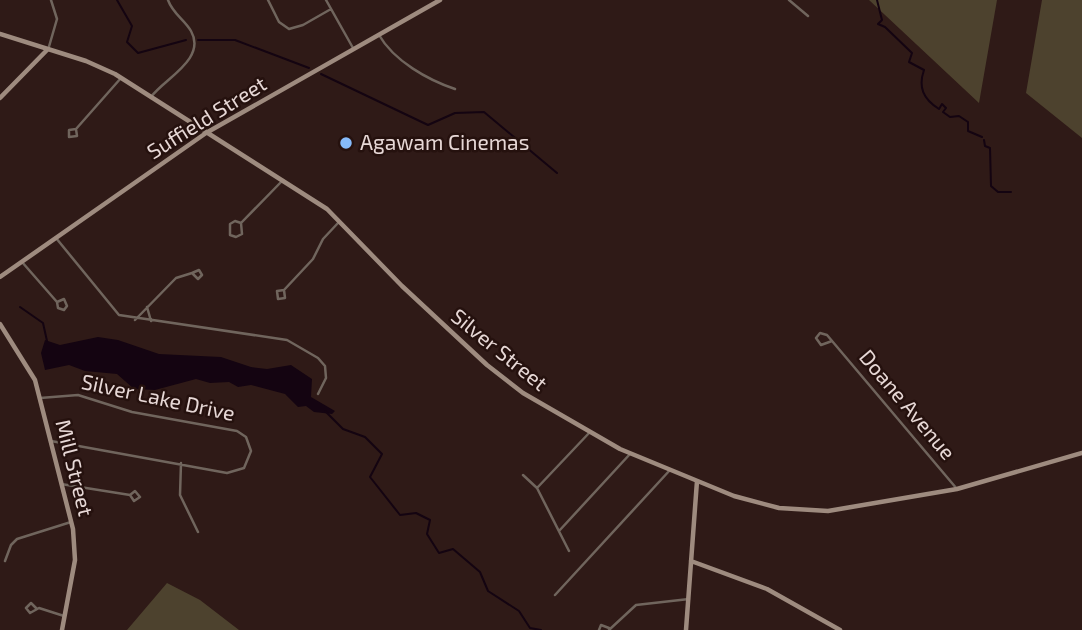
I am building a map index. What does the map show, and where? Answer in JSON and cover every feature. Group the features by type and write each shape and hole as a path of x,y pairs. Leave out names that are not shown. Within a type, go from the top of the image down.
{"street":[{"path":"0,98 48,50 57,22 51,0"},
{"path":"151,97 162,83 185,65 193,46 191,31 174,14 168,0"},
{"path":"268,0 279,22 289,29 303,25 331,9"},
{"path":"326,0 353,48"},
{"name":"Suffield Street","path":"0,277 206,133 440,0"},
{"path":"789,0 808,16"},
{"name":"Silver Street","path":"0,34 94,64 121,78 283,180 341,221 394,279 498,374 536,401 630,454 697,481 757,503 810,511 957,489 1082,453"},
{"path":"378,34 387,47 419,72 436,83 455,89"},
{"path":"76,129 121,78"},
{"path":"241,223 242,234 236,237 230,234 228,228 231,223 241,223 283,180"},
{"path":"284,290 311,262 323,239 341,221"},
{"path":"56,237 114,311 135,320 194,324 290,341 318,358 326,368 325,380 318,394"},
{"path":"22,261 57,302"},
{"path":"135,320 176,278 192,273"},
{"path":"147,307 151,322"},
{"name":"Mill Street","path":"0,324 28,364 40,398 71,522 76,554 62,630"},
{"name":"Doane Avenue","path":"832,341 821,345 816,338 824,333 832,341 957,489"},
{"name":"Silver Lake Drive","path":"40,398 78,395 132,412 233,430 243,435 251,447 248,462 234,473 51,441"},
{"path":"537,488 590,432"},
{"path":"559,531 630,454"},
{"path":"181,463 180,495 198,532"},
{"path":"555,596 670,470"},
{"path":"523,475 537,488 569,551"},
{"path":"686,630 697,481"},
{"path":"61,484 130,495"},
{"path":"5,561 11,545 17,540 71,522"},
{"path":"691,561 767,589 840,630"},
{"path":"599,630 601,625 609,629 636,605 689,599"},
{"path":"36,608 64,616"}],"shaded area":[{"path":"869,0 997,0 979,103"},
{"path":"1042,0 1082,0 1082,138 1026,93"},
{"path":"98,337 118,340 159,354 221,357 251,367 267,369 291,365 312,379 311,397 335,411 332,414 314,412 306,406 298,407 285,394 251,385 238,387 229,382 210,383 196,379 155,390 134,389 117,374 85,371 69,365 45,370 41,353 45,340 60,345"},
{"path":"167,583 200,600 239,630 127,630"}],"waterway":[{"path":"117,0 132,26 127,42 138,53 186,40"},
{"path":"877,0 882,20 878,24 885,27 912,53 909,62 924,70 922,87 929,101 939,109 942,104 946,108 943,112 950,117 959,116 968,122 968,131 982,137"},
{"path":"198,40 235,40 309,68"},
{"path":"321,74 428,125 455,113 484,112 557,173"},
{"path":"984,140 985,146 990,148 991,186 998,192 1011,192"},
{"path":"20,307 43,323 47,341"},
{"path":"325,411 343,429 365,437 382,454 370,477 400,515 416,513 430,520 427,534 439,553 453,549 480,572 488,591 519,611 530,628 541,630"}],"place":[{"name":"Agawam Cinemas","path":"346,143"}]}
